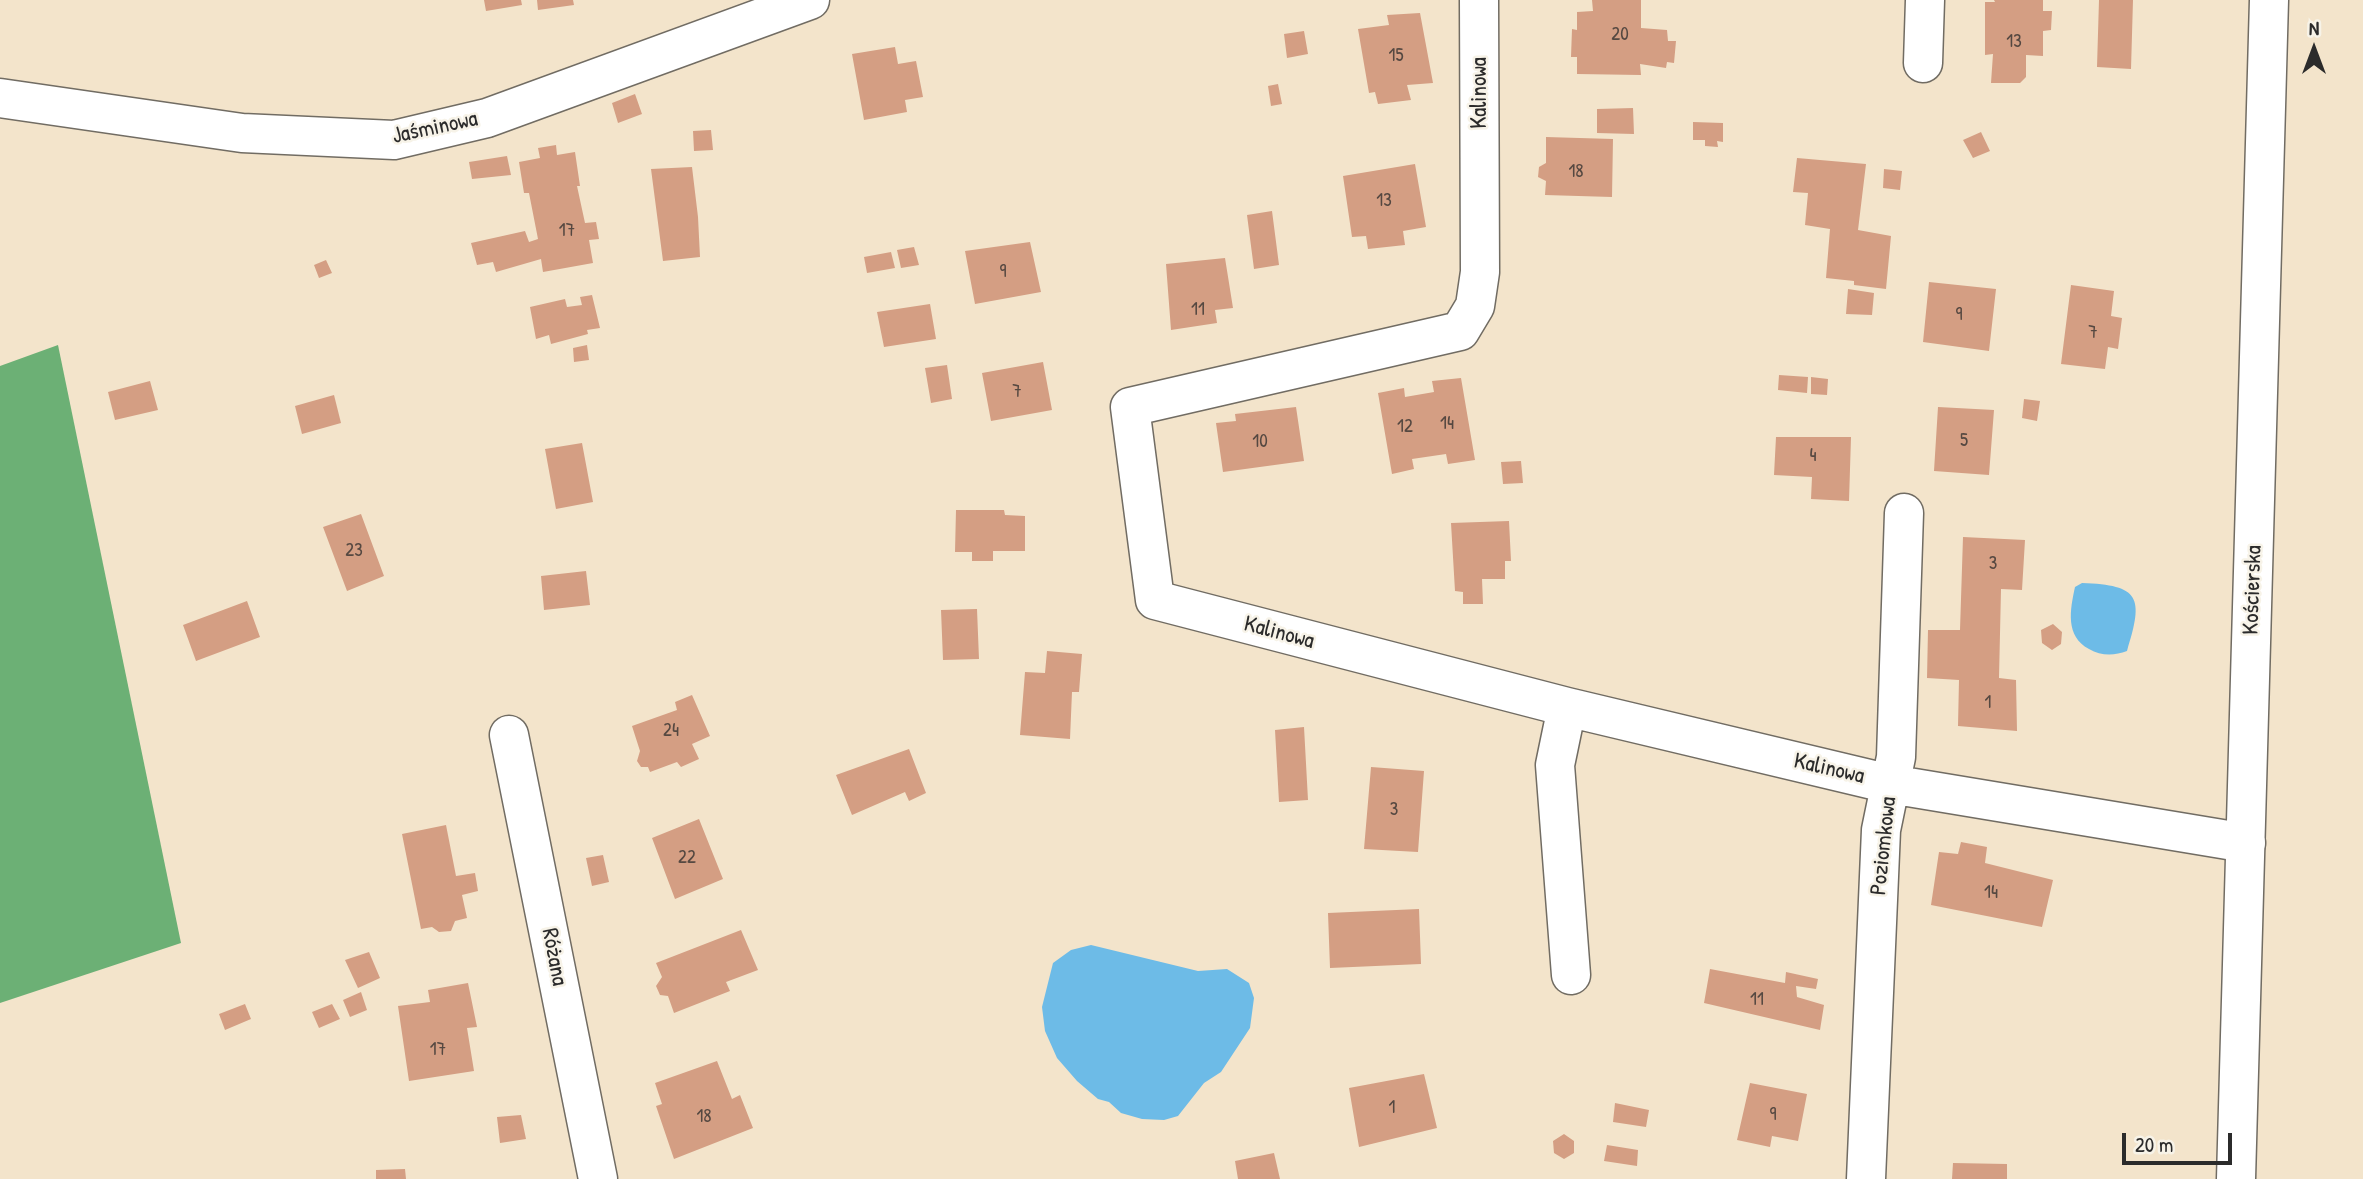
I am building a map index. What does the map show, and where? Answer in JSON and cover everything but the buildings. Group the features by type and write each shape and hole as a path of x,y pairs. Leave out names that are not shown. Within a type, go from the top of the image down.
{"street":[{"name":"Jaśminowa","path":"0,98 242,132 394,140 487,118 810,0"},
{"path":"1923,63 1925,0"},
{"name":"Kościerska","path":"2236,1179 2269,0"},
{"name":"Kalinowa","path":"1484,2 1480,271 1475,306 1460,331 1130,407 1155,600 1567,707 1890,784 2246,843"},
{"name":"Poziomkowa","path":"1866,1179 1881,830 1896,757 1904,513"},
{"path":"1567,707 1555,765 1571,975"},
{"name":"Różana","path":"509,735 598,1179"}],"green space":[{"path":"58,345 181,943 0,1003 0,366"}],"water":[{"path":"2082,583 2116,587 2133,598 2136,606 2135,618 2127,651 2098,653 2081,644 2076,637 2071,622 2072,605 2075,587"},
{"path":"1091,945 1198,971 1227,969 1249,983 1254,998 1250,1028 1221,1072 1204,1083 1178,1116 1164,1120 1142,1119 1121,1113 1109,1102 1098,1099 1077,1081 1057,1058 1045,1031 1042,1007 1053,963 1071,950"}]}
